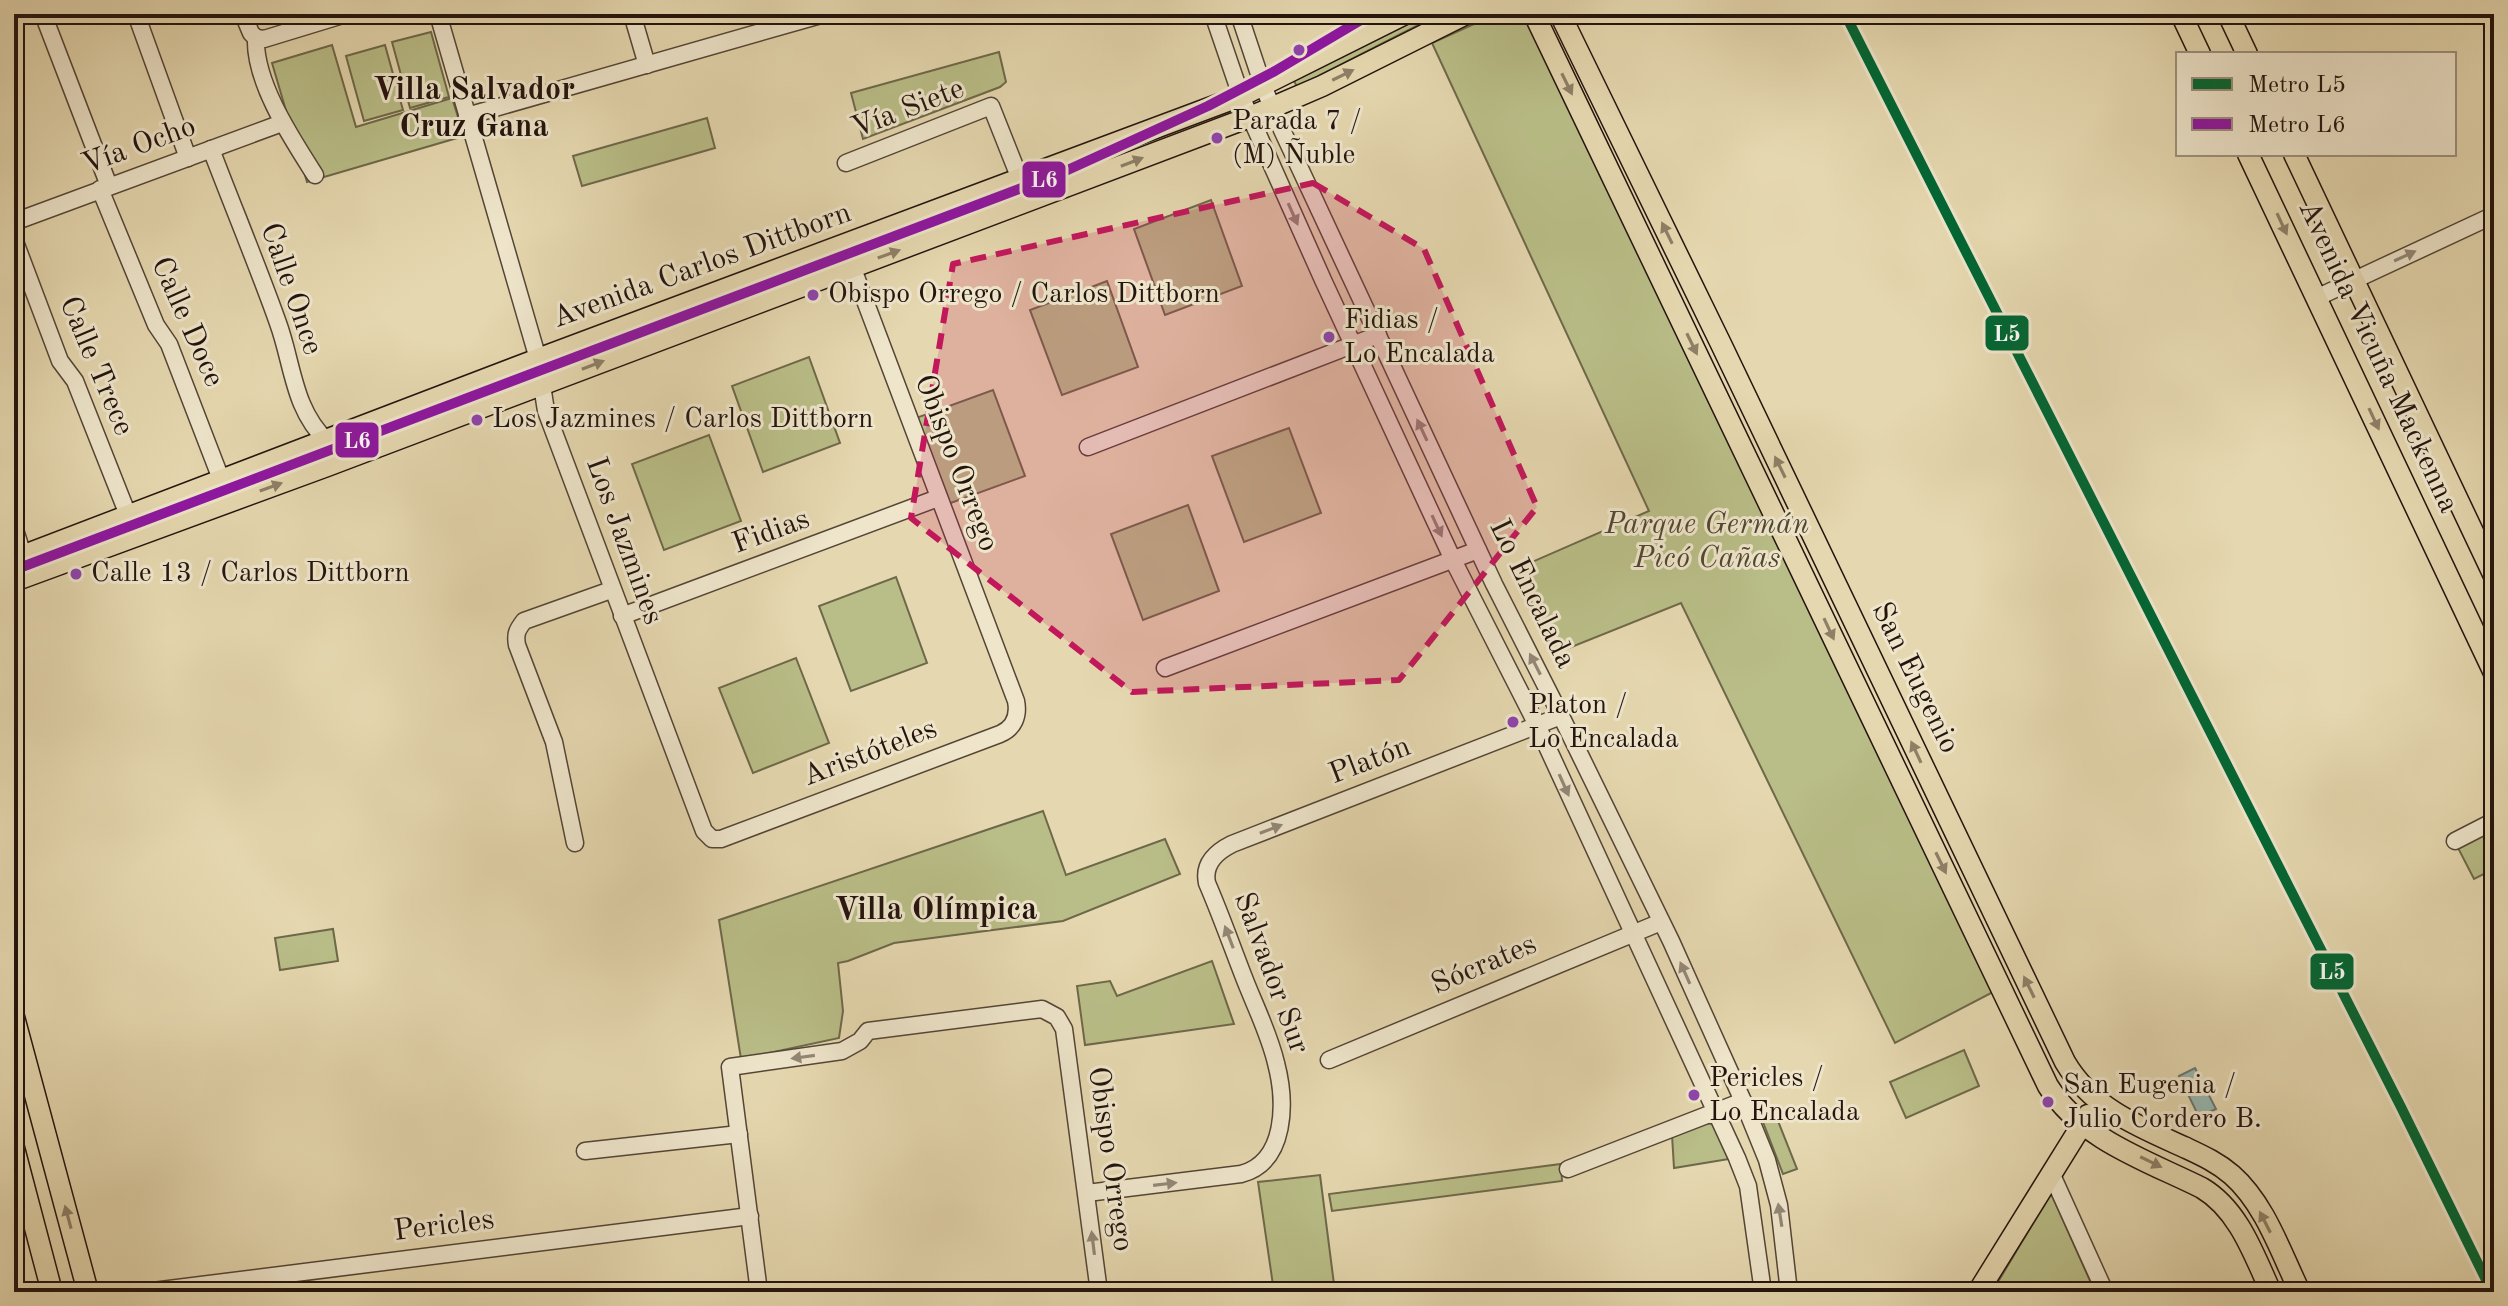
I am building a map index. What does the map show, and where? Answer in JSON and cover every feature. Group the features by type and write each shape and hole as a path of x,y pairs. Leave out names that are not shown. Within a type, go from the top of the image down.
{"main road":[{"name":"Avenida Carlos Dittborn","path":"19,557 1241,96 1405,14"},
{"name":"Avenida Carlos Dittborn","path":"14,581 1250,117 1322,86 1466,14"},
{"name":"San Eugenio","path":"1534,14 2020,1030 2055,1097 2082,1125 2202,1188 2215,1198 2242,1231 2271,1292"},
{"name":"San Eugenio","path":"1560,14 2070,1072 2096,1101 2128,1121 2213,1160 2233,1175 2261,1212 2300,1292"},
{"path":"2181,14 2199,52"},
{"path":"2228,14 2246,52"},
{"name":"Avenida Vicuña Mackenna","path":"2249,156 2494,673"},
{"name":"Avenida Vicuña Mackenna","path":"2295,156 2494,576"},
{"path":"1788,543 1803,543 1811,531"},
{"path":"1807,582 1808,574 1814,568 1822,567 1830,571"},
{"path":"14,1017 88,1292"},
{"path":"2020,1030 2032,1038 2049,1029"},
{"path":"1978,1292 2096,1101"},
{"path":"14,1148 52,1292"}],"street":[{"name":"Calle Doce","path":"43,14 156,325 169,344 221,479"},
{"path":"136,14 188,158"},
{"path":"243,14 251,33 256,38 264,39 346,14"},
{"name":"Los Jazmines","path":"438,14 538,359 546,411 704,831 710,838 721,839"},
{"path":"632,14 647,65"},
{"path":"467,116 824,14"},
{"name":"Lo Encalada","path":"1213,14 1241,96 1353,345 1453,560 1538,727 1716,1111 1748,1186 1763,1292"},
{"name":"Lo Encalada","path":"1239,14 1272,108 1478,550 1661,922 1743,1101 1767,1160 1779,1205 1789,1292"},
{"path":"1221,40 1244,32"},
{"path":"256,38 258,62 282,123 315,175"},
{"name":"Vía Siete","path":"846,163 991,106 1020,179"},
{"name":"Vía Ocho","path":"14,222 282,123"},
{"name":"Calle Once","path":"211,149 280,328 296,389 309,422 327,441"},
{"path":"1274,172 1298,162"},
{"path":"2316,298 2494,215"},
{"name":"Calle Trece","path":"14,239 60,361 75,381 128,515"},
{"name":"Obispo Orrego","path":"844,245 1016,701"},
{"path":"1088,447 1378,335"},
{"name":"Fidias","path":"622,616 938,498"},
{"path":"14,527 19,557"},
{"path":"1165,668 1478,550"},
{"path":"575,843 554,742 516,636 524,621 611,590"},
{"name":"Aristóteles","path":"721,839 1004,732 1016,719 1016,701"},
{"name":"Platón","path":"1207,868 1219,852 1232,844 1561,716"},
{"path":"2455,841 2494,821"},
{"name":"Salvador Sur","path":"1087,1193 1241,1174 1263,1163 1275,1146 1280,1109 1277,1067 1207,883 1207,868"},
{"name":"Sócrates","path":"1329,1060 1661,922"},
{"name":"Obispo Orrego","path":"739,1134 730,1067 842,1051 860,1041 868,1031 1042,1009 1057,1017 1065,1034 1099,1292"},
{"path":"1568,1169 1743,1101"},
{"path":"585,1151 739,1134 759,1292"},
{"path":"2052,1175 2105,1292"},
{"name":"Pericles","path":"145,1292 750,1216"}],"highlighted area":[{"path":"1313,183 1424,249 1537,507 1399,680 1132,692 911,518 953,264"}],"green space":[{"path":"1428,14 1440,14 1297,87 1294,81"},
{"name":"Parque Germán Picó Cañas","path":"1496,14 1520,14 1531,20 1995,991 1895,1043 1681,603 1554,654 1516,569 1649,511 1432,43"},
{"path":"431,32 449,97 410,108 392,42"},
{"path":"332,45 356,127 452,98 464,136 307,182 272,63"},
{"path":"385,45 403,110 364,121 346,56"},
{"path":"999,52 1006,82 1000,87 863,139 851,93"},
{"path":"707,118 715,148 582,186 573,156"},
{"path":"1211,200 1242,286 1165,315 1134,229"},
{"path":"1107,281 1138,367 1062,395 1030,310"},
{"path":"809,357 840,443 763,472 732,386"},
{"path":"993,390 1025,476 948,504 916,418"},
{"path":"1289,428 1321,513 1244,542 1212,456"},
{"path":"709,435 741,521 664,550 632,464"},
{"path":"1188,505 1219,591 1143,620 1111,534"},
{"path":"896,577 927,663 851,691 819,606"},
{"path":"796,658 829,743 753,773 719,688"},
{"path":"1043,811 1066,875 1165,839 1180,874 1063,921 894,943 838,963 843,1011 839,1038 741,1059 719,920"},
{"path":"2494,828 2494,869 2474,879 2457,846"},
{"path":"333,929 338,961 280,970 275,938"},
{"path":"1212,961 1234,1024 1085,1045 1077,986 1110,981 1117,996"},
{"path":"1964,1050 1979,1086 1906,1118 1890,1082"},
{"path":"1774,1111 1797,1169 1783,1174 1763,1122 1764,1117"},
{"path":"1704,1123 1712,1124 1718,1130 1729,1159 1674,1168 1672,1135"},
{"path":"1561,1164 1562,1181 1332,1211 1329,1194"},
{"path":"1320,1175 1335,1292 1274,1292 1258,1182"},
{"path":"2051,1193 2095,1292 1992,1292"}],"water":[{"path":"2195,1068 2216,1109 2199,1117 2179,1076"}],"metro line":[{"name":"L6","path":"14,570 1061,173 1208,106 1275,71 1371,14"},
{"name":"L5","path":"1845,14 2492,1292"}],"place":[{"name":"Parada 7 / (M) Ñuble","path":"1217,138"},
{"name":"Obispo Orrego / Carlos Dittborn","path":"813,295"},
{"name":"Fidias / Lo Encalada","path":"1329,337"},
{"name":"Los Jazmines / Carlos Dittborn","path":"477,420"},
{"name":"Calle 13 / Carlos Dittborn","path":"76,574"},
{"name":"Platon / Lo Encalada","path":"1513,722"},
{"name":"Pericles / Lo Encalada","path":"1694,1095"},
{"name":"San Eugenia / Julio Cordero B.","path":"2048,1102"}],"district":[{"name":"Villa Salvador Cruz Gana","path":"474,110"},
{"name":"Villa Olímpica","path":"936,911"}]}
